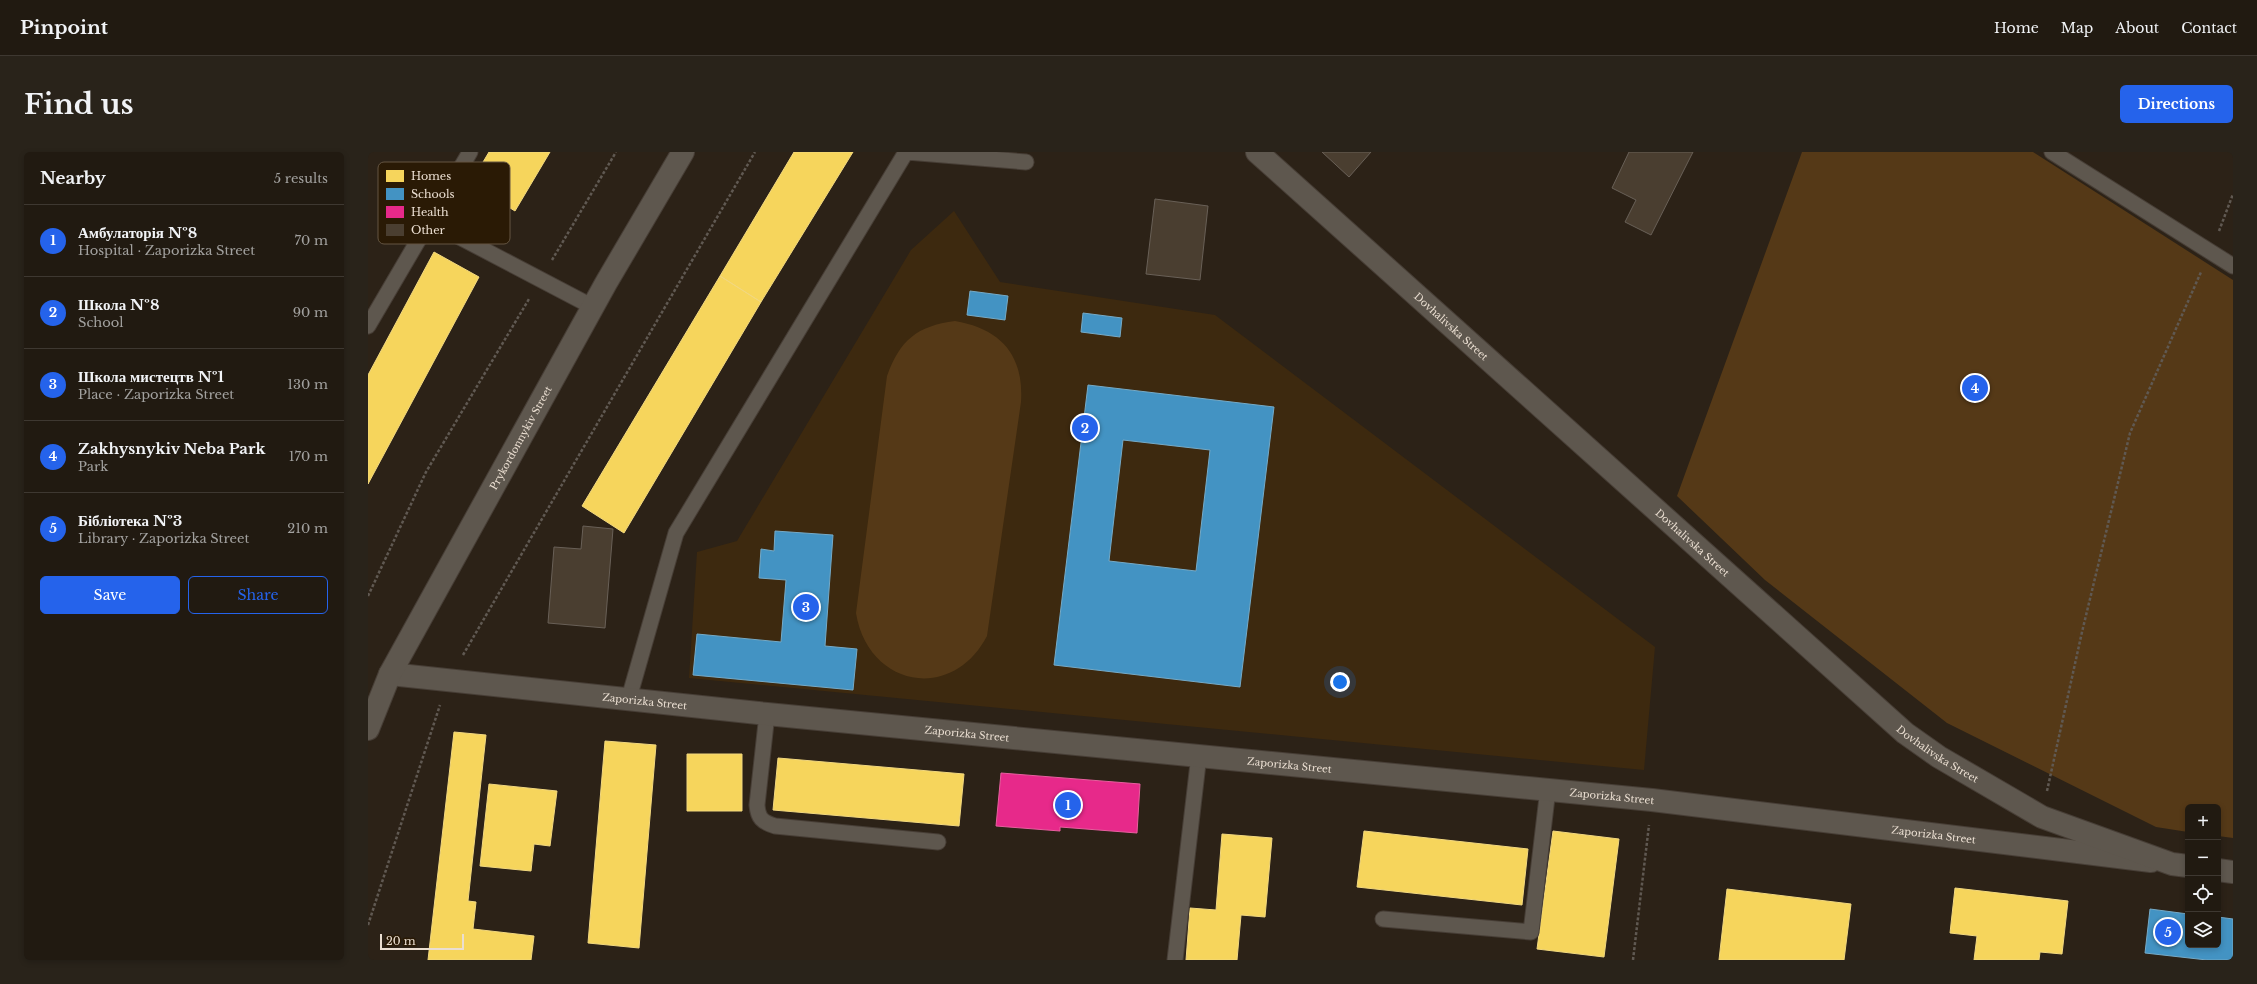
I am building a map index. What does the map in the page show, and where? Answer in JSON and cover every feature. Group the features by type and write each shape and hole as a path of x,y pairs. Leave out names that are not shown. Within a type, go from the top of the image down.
{"main road":[{"name":"Prykordonnykiv Street","path":"368,729 390,674 593,307 684,152"},
{"name":"Dovhalivska Street","path":"1256,152 1905,733 1939,757 2042,817 2180,865"},
{"name":"Zaporizka Street","path":"390,674 629,698 767,714 1652,800 2180,865"},
{"path":"2221,870 2233,872"}],"lane":[{"path":"464,162 470,152"},
{"path":"629,698 676,533 907,152 1026,162"},
{"path":"2052,152 2233,266"},
{"path":"368,326 416,244"},
{"path":"474,244 593,307"},
{"path":"767,714 757,805 758,815 762,821 775,826 938,842"},
{"path":"1175,960 1199,755"},
{"path":"1383,918 1531,932 1548,790"}],"path":[{"path":"368,596 426,472 616,152"},
{"path":"368,925 448,680 755,152"},
{"path":"2042,817 2082,632 2130,433 2210,251 2233,194"},
{"path":"1633,960 1652,800"}],"shaded area":[{"path":"1802,152 2033,152 2233,280 2233,838 2221,836 2221,804 2185,804 2185,832 2156,827 1947,723 1765,580 1677,496"},
{"path":"954,211 1000,282 1215,315 1655,647 1644,770 689,678 697,552 737,541 911,250"},
{"path":"955,321 985,330 997,338 1006,347 1014,358 1018,371 1021,385 1021,402 987,636 972,657 953,671 933,678 913,677 893,670 877,657 864,638 856,613 887,376 898,353 904,344 912,337 920,331 930,327"}],"building: Homes":[{"path":"489,152 550,152 515,211 510,208 510,162 483,162"},
{"path":"794,152 853,152 761,302 720,276"},
{"path":"434,252 479,277 368,484 368,375"},
{"path":"720,276 761,302 624,533 582,506"},
{"path":"454,732 486,735 468,901 476,902 473,929 534,936 531,960 428,960"},
{"path":"605,741 656,745 639,948 588,943"},
{"path":"687,754 742,754 742,811 687,811"},
{"path":"778,758 964,774 959,826 773,810"},
{"path":"489,784 557,791 550,846 534,844 531,871 480,866"},
{"path":"1364,831 1528,849 1522,905 1357,887"},
{"path":"1553,831 1619,839 1604,957 1537,949"},
{"path":"1222,834 1272,838 1265,917 1241,915 1237,960 1186,960 1190,908 1216,910"},
{"path":"1955,888 2068,901 2062,954 2040,952 2039,960 1974,960 1977,936 1950,933"},
{"path":"1727,889 1851,904 1844,960 1719,960"}],"building: Schools":[{"path":"970,291 1008,296 1005,320 967,315"},
{"path":"1083,313 1122,318 1120,337 1081,332"},
{"path":"1088,385 1274,407 1240,687 1054,665","holes":["1123,440 1210,450 1196,571 1109,561"]},
{"path":"775,531 833,535 825,646 857,649 853,690 693,675 697,634 781,642 786,580 759,578 761,549 774,551"},
{"path":"2150,909 2185,914 2185,948 2221,948 2221,917 2233,919 2233,960 2207,960 2145,953"}],"building: Health":[{"path":"1001,773 1140,784 1137,833 1060,827 1060,831 996,826"}],"building: Other":[{"path":"1322,152 1371,152 1349,177"},
{"path":"1629,152 1693,152 1651,235 1625,222 1636,200 1612,188"},
{"path":"1155,199 1208,206 1200,280 1146,274"},
{"path":"583,526 613,529 605,628 548,623 554,547 581,549"}],"place":[{"name":"Zakhysnykiv Neba Park","path":"1975,388"},
{"name":"Школа №8","path":"1085,428"},
{"name":"Школа мистецтв №1","path":"806,607"},
{"name":"Амбулаторія №8","path":"1068,805"},
{"name":"Бібліотека №3","path":"2168,932"}]}
